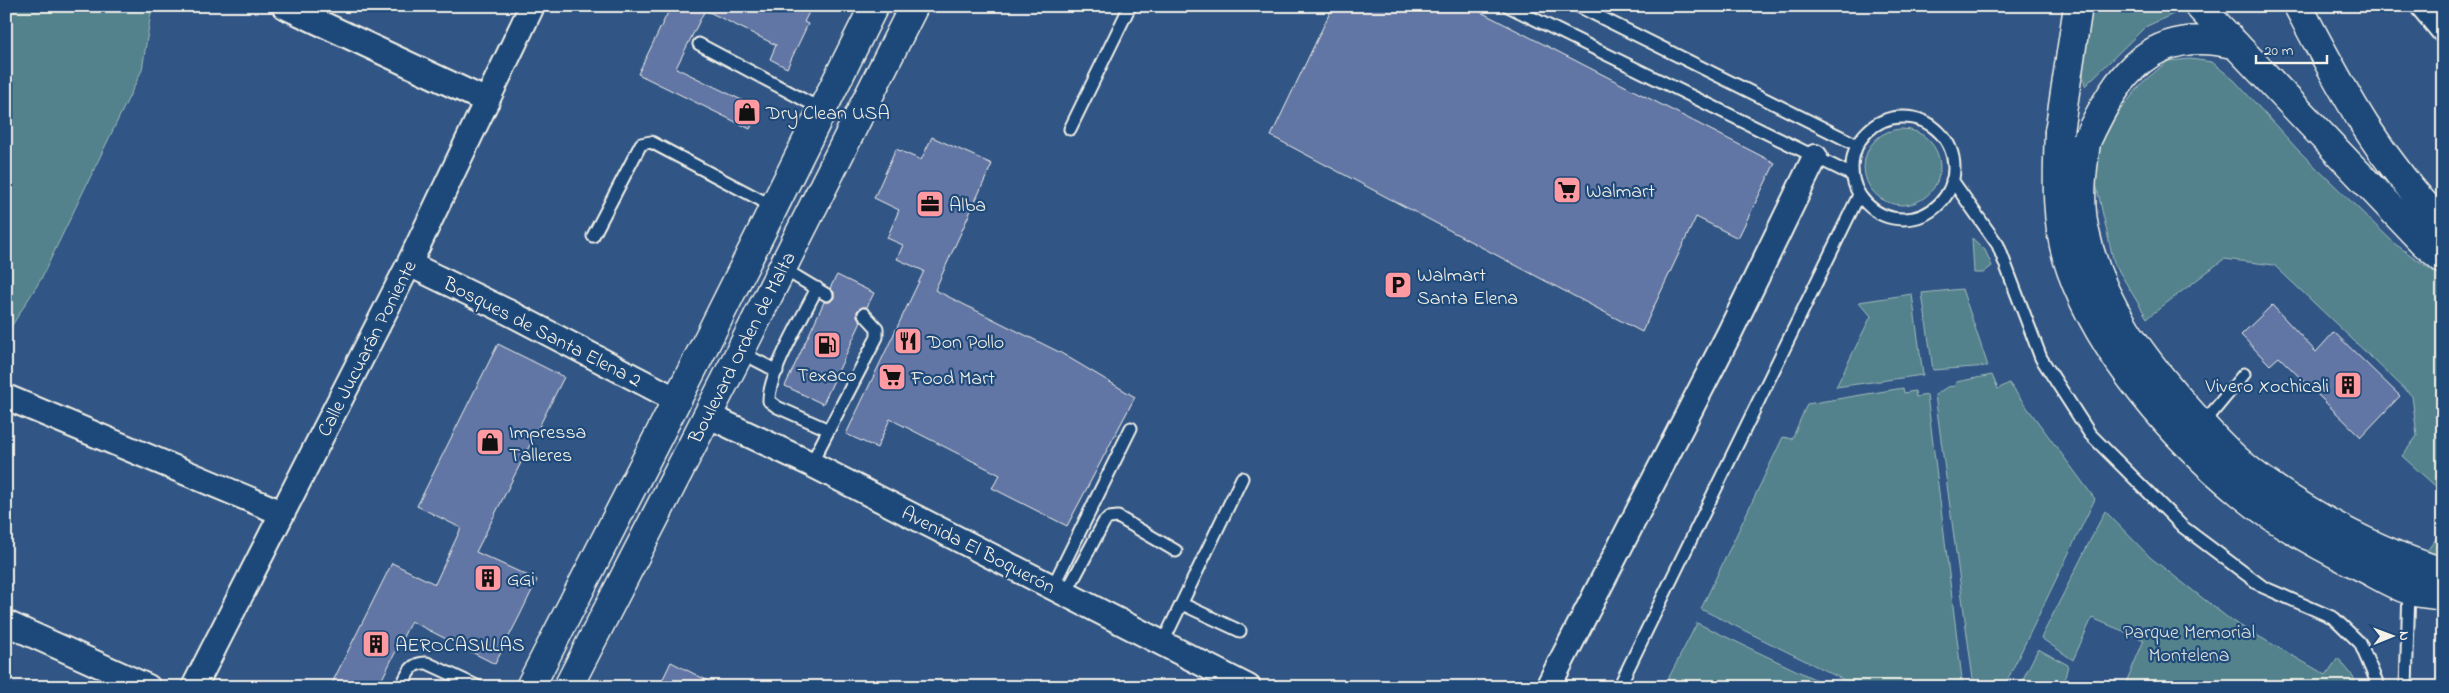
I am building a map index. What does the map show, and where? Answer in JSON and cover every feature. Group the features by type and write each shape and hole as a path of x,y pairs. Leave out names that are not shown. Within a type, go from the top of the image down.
{"main road":[{"name":"Boulevard Orden de Malta","path":"530,687 677,400 874,6"},
{"name":"Boulevard Orden de Malta","path":"568,687 740,352 914,6"},
{"path":"2078,6 2071,38 2059,132 2068,184 2097,275 2118,320 2148,362 2202,426 2260,479 2352,535 2394,556 2443,572"},
{"path":"2199,6 2424,244 2443,259"},
{"path":"2298,6 2352,109 2378,149 2415,195 2443,224"},
{"path":"2236,45 2215,40 2196,39 2175,42 2154,50 2133,68 2111,93 2086,142 2068,184 2060,223 2071,269 2088,310 2130,376 2158,410 2214,470 2272,516 2318,546 2409,590 2443,596"}],"street":[{"path":"284,6 487,101"},
{"name":"Calle Jucuarán Poniente","path":"194,687 409,264 532,6"},
{"path":"2423,6 2443,30"},
{"path":"1548,687 1729,334 1815,158"},
{"name":"Bosques de Santa Elena 2","path":"409,264 506,310 677,400"},
{"path":"6,397 282,514"},
{"name":"Avenida El Boquerón","path":"707,415 811,464 1060,589 1248,687"},
{"path":"6,623 148,687"}],"lane":[{"path":"1070,129 1130,6"},
{"path":"1508,6 1852,175"},
{"path":"1578,6 1857,145"},
{"path":"699,44 821,109"},
{"path":"1896,116 1913,117 1920,120 1941,133 1950,147 1954,164 1952,180 1946,196 1934,208 1919,217 1902,219 1885,216 1870,208 1859,195 1852,175 1852,161 1857,145 1867,131 1880,121 1896,116"},
{"path":"593,236 641,144 646,142 651,142 774,207"},
{"path":"1952,180 1998,245 2041,358 2090,434 2183,527 2263,587 2334,618 2360,643 2378,687"},
{"path":"1619,687 1859,195"},
{"path":"781,268 822,292 777,371 769,391 769,401 777,408 829,430"},
{"path":"811,464 877,336 876,328 864,314"},
{"path":"740,352 777,371"},
{"path":"2202,426 2244,374"},
{"path":"1060,589 1131,428"},
{"path":"1163,642 1242,478"},
{"path":"1060,589 1104,522 1110,518 1118,517 1176,551"},
{"path":"2406,687 2409,590"},
{"path":"1182,604 1240,631"},
{"path":"402,687 410,668 418,663 427,663 479,687"}],"green space":[{"path":"6,6 152,6 142,70 41,279 6,335"},
{"path":"2090,6 2179,6 2182,10 2145,27 2085,86 2079,49"},
{"path":"2190,59 2212,62 2235,81 2298,150 2395,244 2443,278 2443,493 2402,456 2417,436 2412,396 2274,265 2224,259 2147,318 2114,263 2094,175 2101,143 2114,118 2143,82 2168,61"},
{"path":"1895,129 1909,129 1923,135 1934,146 1940,160 1937,182 1929,194 1909,205 1895,205 1881,199 1870,188 1864,174 1864,160 1870,146 1881,135"},
{"path":"1972,238 1985,250 1992,266 1983,273 1974,273"},
{"path":"1962,289 1988,366 1933,370 1922,293"},
{"path":"1912,294 1923,375 1836,387 1871,316 1859,302"},
{"path":"1992,375 1998,389 2009,383 2095,499 2004,687 1974,687 1935,395 1947,387 1955,386 1956,382"},
{"path":"1903,388 1904,393 1915,391 1916,397 1927,395 1963,687 1858,687 1701,609 1783,437 1792,439 1807,404"},
{"name":"Parque Memorial Montelena","path":"2105,511 2151,558 2232,621 2326,675 2338,658 2353,676 2357,687 2124,687 2144,640 2092,618 2073,660 2041,638"},
{"path":"2443,529 2443,560 2424,555"},
{"path":"1697,623 1831,687 1664,687"},
{"name":"Parque Memorial Montelena","path":"2038,649 2068,665 2063,687 2019,687"}],"building":[{"path":"671,6 812,6 804,22 808,24 787,68 770,59 776,45 705,10 676,68 760,109 750,129 638,74"},
{"name":"Walmart","path":"1333,6 1469,6 1775,163 1738,238 1696,217 1642,332 1271,136"},
{"path":"932,137 992,164 935,290 1061,353 1135,397 1067,526 992,488 1000,475 890,419 877,448 846,434 924,271 897,259 903,245 887,238 899,210 874,198 896,149 921,160"},
{"name":"Texaco","path":"837,275 874,293 867,307 862,307 857,311 857,316 861,322 823,404 785,386 824,302 830,302 834,298 834,292 830,288"},
{"name":"Vivero Xochicali","path":"2272,305 2316,352 2334,332 2400,396 2361,437 2279,357 2270,365 2241,335"},
{"path":"498,344 564,377 476,552 537,580 520,615 495,664 411,621 378,687 330,687 392,563 435,584 461,528 417,506"},
{"path":"671,662 720,687 659,687"}],"place":[{"name":"Dry Clean USA","path":"747,112"},
{"name":"Walmart","path":"1567,190"},
{"name":"Alba","path":"930,204"},
{"name":"Walmart Santa Elena","path":"1398,285"},
{"name":"Don Pollo","path":"908,341"},
{"name":"Texaco","path":"827,345"},
{"name":"Food Mart","path":"892,377"},
{"name":"Vivero Xochicali","path":"2348,385"},
{"name":"Impressa Talleres","path":"490,442"},
{"name":"GGi","path":"488,578"},
{"name":"AEROCASILLAS","path":"376,644"}]}
